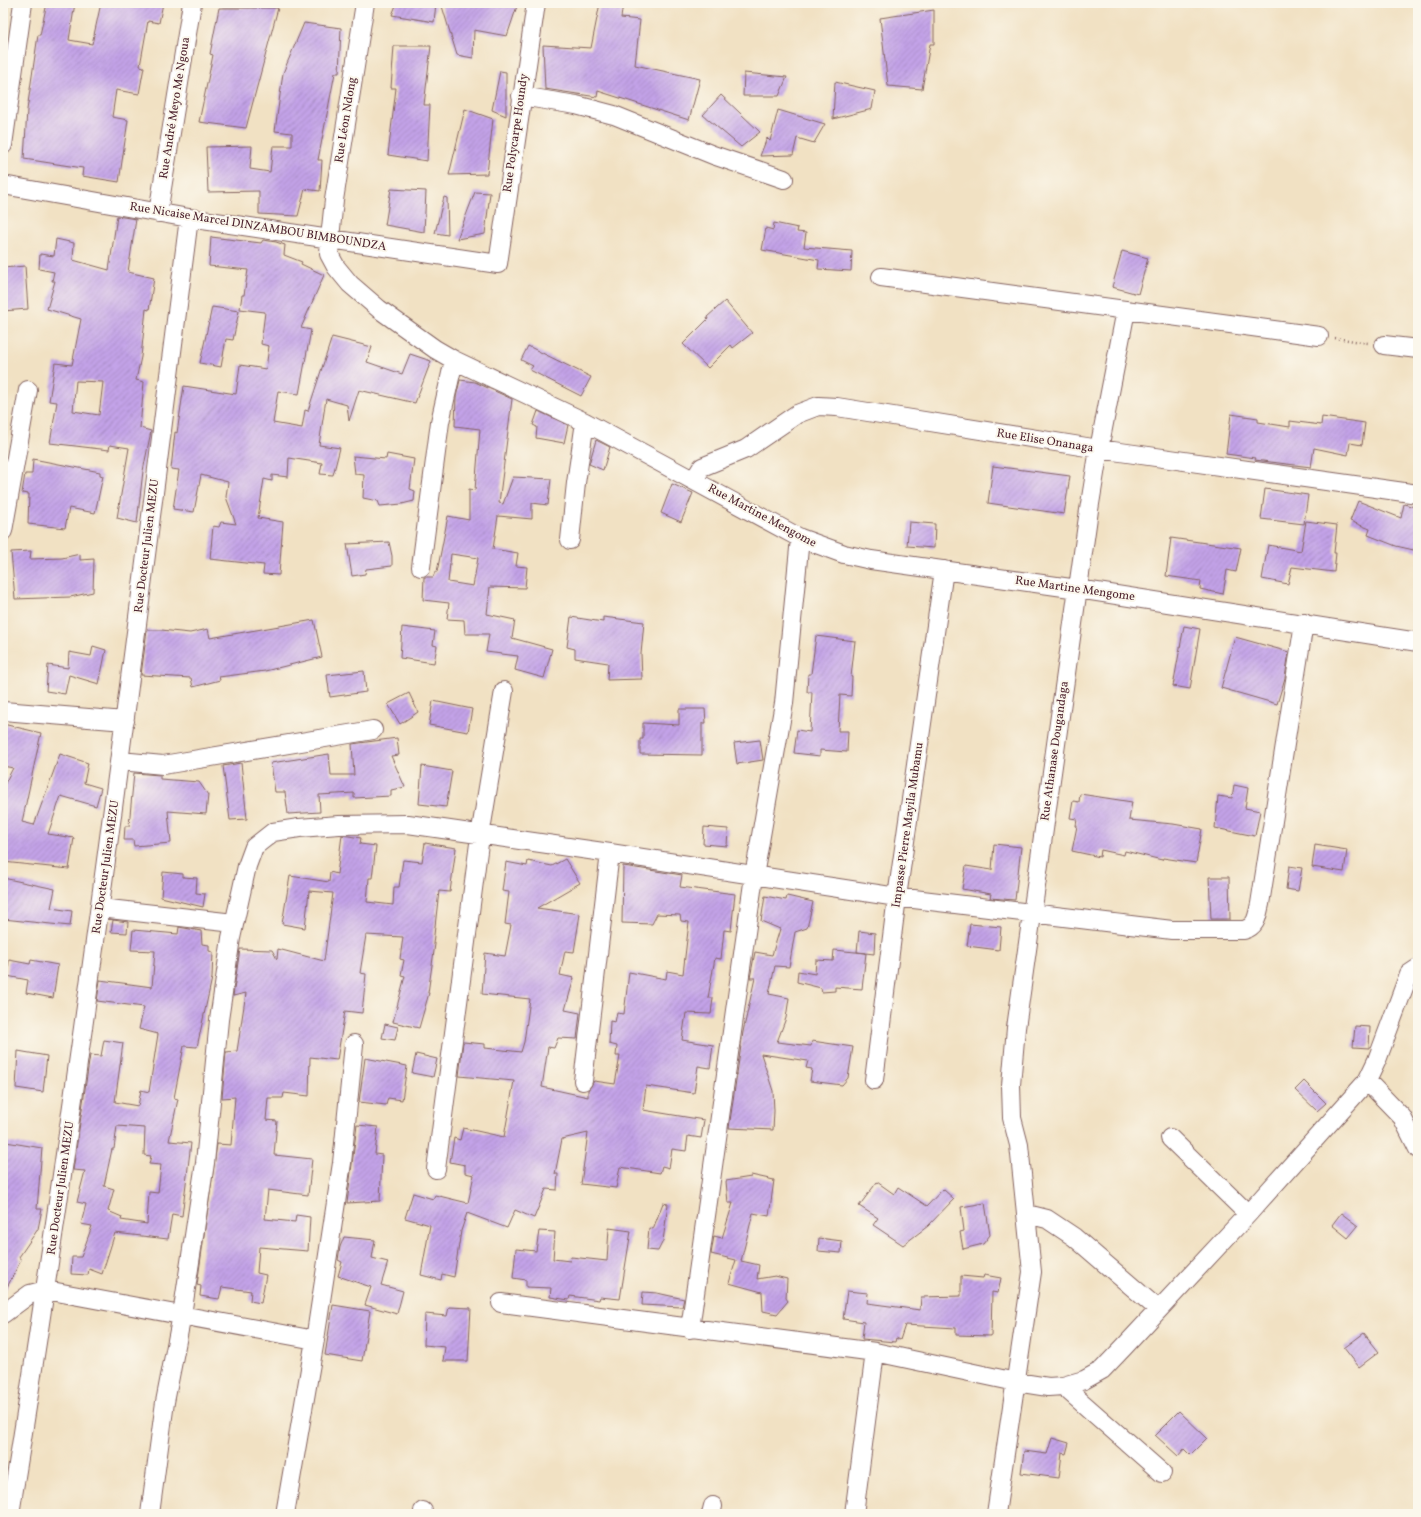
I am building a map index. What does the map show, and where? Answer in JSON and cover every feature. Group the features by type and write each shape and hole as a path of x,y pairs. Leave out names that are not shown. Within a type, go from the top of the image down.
{"street":[{"path":"3,144 23,3"},
{"name":"Rue André Meyo Me Ngoua","path":"158,213 192,3"},
{"name":"Rue Léon Ndong","path":"330,238 334,200 365,3"},
{"name":"Rue Polycarpe Houndy","path":"498,264 521,96 536,3"},
{"path":"521,96 576,105 614,115 713,155 784,179"},
{"path":"3,171 11,186"},
{"name":"Rue Nicaise Marcel DINZAMBOU BIMBOUNDZA","path":"11,186 189,218 498,264"},
{"name":"Rue Docteur Julien MEZU","path":"10,1514 46,1290 100,908 189,218"},
{"name":"Rue Martine Mengome","path":"330,238 329,254 336,267 354,288 379,309 435,349 454,360 585,422 800,538 844,554 1304,623 1418,642"},
{"path":"881,277 1319,336"},
{"name":"Rue Athanase Dougandaga","path":"996,1514 1032,1272 1020,1145 1012,1118 1011,1085 1016,1028 1099,449 1126,310"},
{"path":"1384,345 1418,349"},
{"path":"421,567 440,422 454,360"},
{"path":"3,531 28,390"},
{"name":"Rue Elise Onanaga","path":"694,480 702,467 746,449 797,414 818,406 845,408 1099,449 1418,494"},
{"path":"570,540 576,483 585,422"},
{"path":"690,1329 754,876 784,702 800,538"},
{"name":"Impasse Pierre Mayila Mubamu","path":"874,1080 897,897 944,570"},
{"path":"150,1514 165,1402 182,1315 205,1163 220,1020 234,923 246,866 254,847 273,832 299,828 339,825 408,824 480,836 610,853 897,897 1172,930 1238,931 1253,926 1260,904 1304,623"},
{"path":"436,1169 480,836 504,691"},
{"path":"3,711 125,721"},
{"path":"120,761 163,764 373,730"},
{"path":"583,1081 610,853"},
{"path":"100,908 234,923"},
{"path":"501,1303 690,1329 875,1352 1016,1382 1048,1387 1063,1386 1084,1380 1102,1370 1248,1214 1367,1081 1415,972"},
{"path":"285,1514 315,1340 342,1163 354,1044"},
{"path":"1367,1081 1402,1117 1418,1149"},
{"path":"1170,1138 1248,1214"},
{"path":"1027,1214 1047,1219 1074,1238 1158,1309"},
{"path":"3,1314 30,1294 46,1290 315,1340"},
{"path":"854,1514 875,1352"},
{"path":"1063,1386 1162,1473"}],"path":[{"path":"1319,336 1384,345"}],"building":[{"path":"47,3 75,3 69,40 92,44 101,3 163,3 159,23 148,21 140,66 144,67 139,94 116,90 112,117 128,120 119,182 82,176 83,168 24,159 27,110 38,35 40,35"},
{"path":"397,3 436,3 434,22 392,15"},
{"path":"441,3 518,3 507,36 474,30 473,58 457,55"},
{"path":"600,3 623,3 621,18 640,20 635,65 700,79 689,120 598,91 597,97 545,89 543,45 591,48"},
{"path":"219,8 278,8 246,128 199,122 213,55 210,54"},
{"path":"934,10 934,44 930,44 922,89 888,86 880,18"},
{"path":"304,23 341,28 339,73 335,73 318,160 322,160 320,191 305,189 298,216 259,214 259,191 208,192 206,147 252,146 250,169 270,172 273,146 292,146 292,133 275,131 283,73"},
{"path":"394,46 431,46 424,105 430,105 427,161 388,155 396,88 391,88"},
{"path":"500,71 506,72 506,116 492,110"},
{"path":"744,73 787,77 779,96 743,96"},
{"path":"835,82 875,91 872,109 833,119"},
{"path":"721,95 760,132 741,147 703,115"},
{"path":"465,109 493,119 487,174 449,175"},
{"path":"778,110 825,124 814,143 797,138 793,155 760,156 767,138 770,141"},
{"path":"391,189 426,191 424,232 385,225"},
{"path":"475,192 490,193 485,234 457,239"},
{"path":"444,197 447,198 448,235 435,233"},
{"path":"117,216 136,219 128,272 154,278 149,310 146,309 141,357 136,380 144,382 140,428 151,431 143,471 137,523 117,518 129,448 110,445 109,450 50,443 57,402 49,401 55,363 72,365 81,319 47,309 55,281 52,281 54,272 39,269 40,254 54,256 56,239 74,243 73,260 109,270","holes":["76,381 103,382 99,415 73,411"]},
{"path":"774,223 798,228 797,232 806,233 804,247 852,251 851,271 818,269 819,260 762,250 766,228 773,230"},
{"path":"211,237 261,243 263,240 285,245 284,255 302,262 301,264 324,275 301,328 311,330 299,394 278,391 273,423 302,428 305,410 308,411 332,337 372,347 367,362 402,374 410,354 431,361 415,403 359,390 349,421 347,405 326,399 319,445 340,448 333,475 320,474 322,463 289,458 288,477 272,475 272,481 264,479 258,518 283,522 279,575 263,574 264,565 210,559 213,526 219,527 221,522 236,524 226,497 228,482 201,475 194,512 173,509 179,470 171,469 175,432 177,433 184,386 236,394 240,365 266,369 269,346 261,344 265,312 240,309 248,270 209,266"},
{"path":"1122,251 1148,258 1138,294 1112,287"},
{"path":"25,266 28,309 3,311 3,268"},
{"path":"725,301 752,333 733,348 731,345 708,368 683,344 708,319 707,317"},
{"path":"212,307 239,311 233,340 226,339 221,367 200,363"},
{"path":"528,346 591,377 581,396 530,370 533,366 521,360"},
{"path":"460,380 475,382 512,399 499,503 503,504 513,477 551,479 548,505 532,503 532,519 498,516 493,549 518,553 516,566 527,567 525,588 490,587 487,614 515,620 512,638 552,649 544,678 515,670 518,656 486,652 489,634 465,634 464,620 447,619 449,603 423,600 424,577 433,577 435,572 437,572 448,516 469,520 469,489 475,490 480,429 455,426 456,397","holes":["451,554 478,558 473,586 448,582"]},
{"path":"538,411 568,425 564,443 536,438 537,427 533,425"},
{"path":"1231,414 1258,418 1258,422 1290,427 1290,421 1321,425 1322,417 1365,423 1362,445 1350,443 1348,455 1314,448 1311,467 1255,460 1256,458 1226,454"},
{"path":"596,440 610,447 603,470 589,464"},
{"path":"387,454 414,459 410,489 415,491 414,501 402,504 380,506 378,501 363,498 364,475 355,474 353,456 386,459"},
{"path":"33,459 100,472 100,475 103,476 95,513 69,508 65,528 28,524 29,494 22,493 25,474 32,474"},
{"path":"993,466 1070,476 1064,514 988,503"},
{"path":"672,484 693,493 681,522 661,513"},
{"path":"1265,489 1308,495 1304,524 1261,519"},
{"path":"1358,501 1401,518 1404,504 1418,508 1418,551 1396,546 1368,535 1370,529 1350,521"},
{"path":"1306,521 1337,525 1334,553 1336,553 1334,572 1292,567 1288,584 1262,579 1268,545 1301,551"},
{"path":"909,522 935,524 934,548 907,546"},
{"path":"1171,538 1241,548 1236,572 1227,570 1223,594 1200,589 1201,581 1166,576"},
{"path":"389,542 392,556 392,566 366,569 365,574 352,576 347,544"},
{"path":"31,551 30,559 62,558 80,554 80,560 94,559 93,592 70,597 15,599 11,552"},
{"path":"571,617 603,622 603,617 644,622 641,654 642,679 607,680 608,663 575,658 575,649 567,647"},
{"path":"314,620 322,657 265,671 219,677 220,680 193,687 191,678 141,675 147,630 190,633 208,629 210,638"},
{"path":"1184,626 1200,629 1190,689 1173,686"},
{"path":"402,627 435,631 433,645 437,646 434,663 400,658"},
{"path":"816,636 855,641 851,677 851,696 840,695 838,731 848,731 847,752 820,750 820,756 794,753 797,730 810,732 812,692 807,692 808,674 811,674"},
{"path":"1235,637 1289,652 1285,678 1277,704 1221,688"},
{"path":"93,646 106,650 99,684 69,675 65,694 46,691 48,665 68,668 69,652 91,656"},
{"path":"364,671 366,692 330,697 327,675"},
{"path":"409,693 418,712 400,724 388,704"},
{"path":"433,701 472,709 468,732 429,725"},
{"path":"679,709 705,709 706,723 702,723 702,755 640,754 640,739 643,739 643,723 679,725"},
{"path":"3,724 41,733 22,822 34,825 60,754 88,763 84,783 101,788 96,806 61,796 48,834 74,838 69,869 3,862 3,787 13,768 3,766"},
{"path":"397,738 399,755 391,756 405,787 391,790 391,796 354,798 354,793 319,795 320,812 288,814 285,792 275,792 271,763 329,754 331,775 354,775 352,744"},
{"path":"760,740 763,760 737,764 734,743"},
{"path":"241,763 247,819 230,820 223,766"},
{"path":"422,766 452,771 446,807 419,804"},
{"path":"134,773 160,775 160,779 199,782 208,795 206,814 168,811 171,843 134,846 133,840 124,840 125,826 129,826"},
{"path":"1234,785 1248,788 1245,808 1260,811 1255,836 1215,828 1218,796 1232,798"},
{"path":"1080,794 1132,802 1129,820 1173,824 1202,829 1196,863 1163,858 1162,860 1125,851 1124,855 1101,850 1100,857 1072,851 1077,819 1070,818 1073,801 1079,802"},
{"path":"704,827 728,829 727,846 703,844"},
{"path":"342,835 361,838 360,844 376,846 372,878 369,878 367,902 393,905 394,887 399,887 403,860 422,862 425,843 456,848 450,892 439,891 429,993 419,1028 393,1022 405,976 401,975 404,960 400,959 403,937 366,935 360,973 366,974 362,1013 345,1011 337,1060 310,1057 309,1096 284,1093 283,1098 268,1098 266,1120 277,1121 274,1155 312,1159 308,1195 268,1190 265,1219 295,1222 296,1215 310,1217 308,1251 259,1247 257,1273 266,1275 261,1303 250,1301 251,1291 222,1287 219,1299 200,1296 201,1286 197,1285 217,1144 231,1145 235,1097 222,1098 226,1052 237,1051 246,993 233,996 240,949 272,950 277,959 278,949 324,961 333,893 309,891 305,928 282,924 290,876 329,882 330,872 337,874"},
{"path":"994,844 1021,847 1015,900 990,898 991,894 962,889 966,866 992,870"},
{"path":"1315,845 1347,850 1344,872 1312,867"},
{"path":"565,859 580,883 537,908 580,914 574,952 565,951 560,975 574,978 565,1010 580,1013 577,1039 558,1038 554,1048 548,1047 542,1087 588,1097 588,1090 594,1081 615,1084 620,1056 616,1056 617,1046 609,1044 610,1021 615,1022 617,1013 624,1014 629,972 666,979 667,971 683,974 689,922 681,921 680,915 657,914 652,924 622,923 623,866 682,875 680,887 735,894 731,931 724,930 721,959 715,958 708,998 713,998 711,1014 686,1013 682,1040 713,1045 710,1068 698,1066 694,1093 646,1086 643,1110 704,1120 701,1138 688,1136 686,1151 672,1149 669,1168 662,1166 660,1173 620,1167 616,1188 581,1184 588,1133 562,1139 555,1174 558,1174 557,1190 546,1189 534,1218 515,1210 507,1228 467,1213 461,1231 454,1277 442,1274 441,1280 421,1275 430,1225 405,1218 413,1193 433,1199 435,1195 468,1203 474,1175 465,1173 465,1165 450,1162 454,1138 460,1140 463,1128 504,1137 514,1081 459,1076 463,1042 485,1044 485,1048 521,1052 524,1042 530,999 482,994 485,953 505,956 511,925 505,924 509,892 502,891 506,862 527,866 528,861 552,866"},
{"path":"1289,866 1302,868 1298,891 1286,889"},
{"path":"163,872 183,874 183,877 197,878 196,893 205,894 203,907 161,897"},
{"path":"1209,877 1229,877 1230,919 1211,919"},
{"path":"3,878 55,889 51,908 72,911 70,926 3,919"},
{"path":"765,896 786,900 787,896 813,902 807,928 795,932 789,967 775,966 769,994 789,998 786,1018 777,1042 811,1046 812,1041 853,1047 848,1078 842,1085 810,1081 812,1069 806,1068 808,1061 761,1054 773,1091 773,1130 729,1128 743,1032 755,978 750,978 755,952 772,955 780,929 761,921"},
{"path":"113,920 128,922 127,933 111,932"},
{"path":"970,924 1001,927 999,950 967,946"},
{"path":"179,927 201,931 202,944 209,945 209,951 213,952 212,978 197,1047 184,1046 174,1098 178,1099 169,1141 191,1143 182,1216 172,1214 168,1239 115,1233 102,1274 89,1269 88,1275 71,1274 72,1257 81,1257 92,1226 81,1224 86,1204 77,1202 85,1171 73,1170 90,1055 101,1056 104,1040 123,1043 115,1102 138,1106 141,1090 149,1092 158,1034 139,1029 144,1007 97,1001 100,980 152,987 155,951 131,950 133,930 178,934","holes":["117,1126 145,1128 144,1155 151,1156 149,1164 161,1165 158,1193 149,1192 147,1224 121,1220 122,1217 108,1211 114,1189 104,1186 112,1149 114,1149"]},
{"path":"859,931 875,933 874,954 857,952"},
{"path":"834,950 866,953 862,989 835,987 835,991 822,992 821,988 797,982 798,971 815,974 816,960 833,961"},
{"path":"9,960 30,964 31,960 58,965 53,998 26,993 28,980 7,976"},
{"path":"385,1024 398,1027 395,1040 382,1038"},
{"path":"1355,1026 1370,1027 1369,1048 1353,1047"},
{"path":"18,1051 47,1056 43,1092 16,1088"},
{"path":"416,1054 437,1059 433,1077 412,1073"},
{"path":"365,1058 407,1066 402,1100 388,1098 386,1105 359,1102"},
{"path":"1304,1081 1326,1103 1317,1111 1295,1090"},
{"path":"357,1125 378,1127 375,1154 382,1155 380,1201 347,1203"},
{"path":"6,1142 42,1148 37,1209 42,1209 38,1229 19,1257 21,1260 3,1295 3,1162 5,1162"},
{"path":"751,1175 774,1180 769,1216 753,1213 741,1261 759,1265 757,1279 775,1276 787,1279 786,1298 788,1301 777,1314 763,1311 762,1292 729,1283 736,1260 711,1254 714,1236 722,1238 733,1203 728,1203 726,1181 751,1177"},
{"path":"877,1182 894,1194 898,1187 927,1206 943,1189 954,1199 928,1226 903,1245 873,1225 878,1218 859,1206"},
{"path":"663,1203 668,1204 663,1241 658,1251 647,1250 649,1228 653,1229"},
{"path":"985,1203 990,1235 983,1244 963,1249 960,1232 964,1231 961,1207"},
{"path":"1341,1213 1358,1226 1348,1238 1332,1225"},
{"path":"609,1228 631,1231 620,1299 600,1297 599,1300 570,1296 569,1300 550,1297 551,1288 526,1287 526,1280 513,1278 516,1249 536,1251 539,1231 555,1232 553,1259 570,1261 571,1257 607,1261"},
{"path":"344,1237 375,1240 372,1258 388,1262 381,1285 403,1291 397,1314 365,1305 371,1287 338,1276 342,1262 338,1260 340,1247"},
{"path":"819,1238 842,1241 841,1253 818,1251"},
{"path":"984,1275 1001,1278 998,1293 992,1292 991,1336 956,1335 956,1328 905,1325 900,1340 896,1338 895,1342 862,1339 864,1322 843,1319 847,1291 868,1293 867,1303 920,1310 921,1297 961,1296 961,1276 983,1278"},
{"path":"643,1292 657,1293 684,1299 682,1307 642,1305"},
{"path":"333,1305 370,1311 362,1361 325,1355"},
{"path":"449,1307 471,1308 468,1361 443,1361 445,1347 424,1345 425,1314 447,1316"},
{"path":"1364,1333 1379,1352 1359,1367 1344,1348"},
{"path":"1179,1411 1207,1438 1190,1455 1184,1449 1178,1456 1155,1435"},
{"path":"1052,1438 1069,1443 1066,1454 1062,1453 1059,1478 1021,1473 1024,1451 1047,1454"}]}
